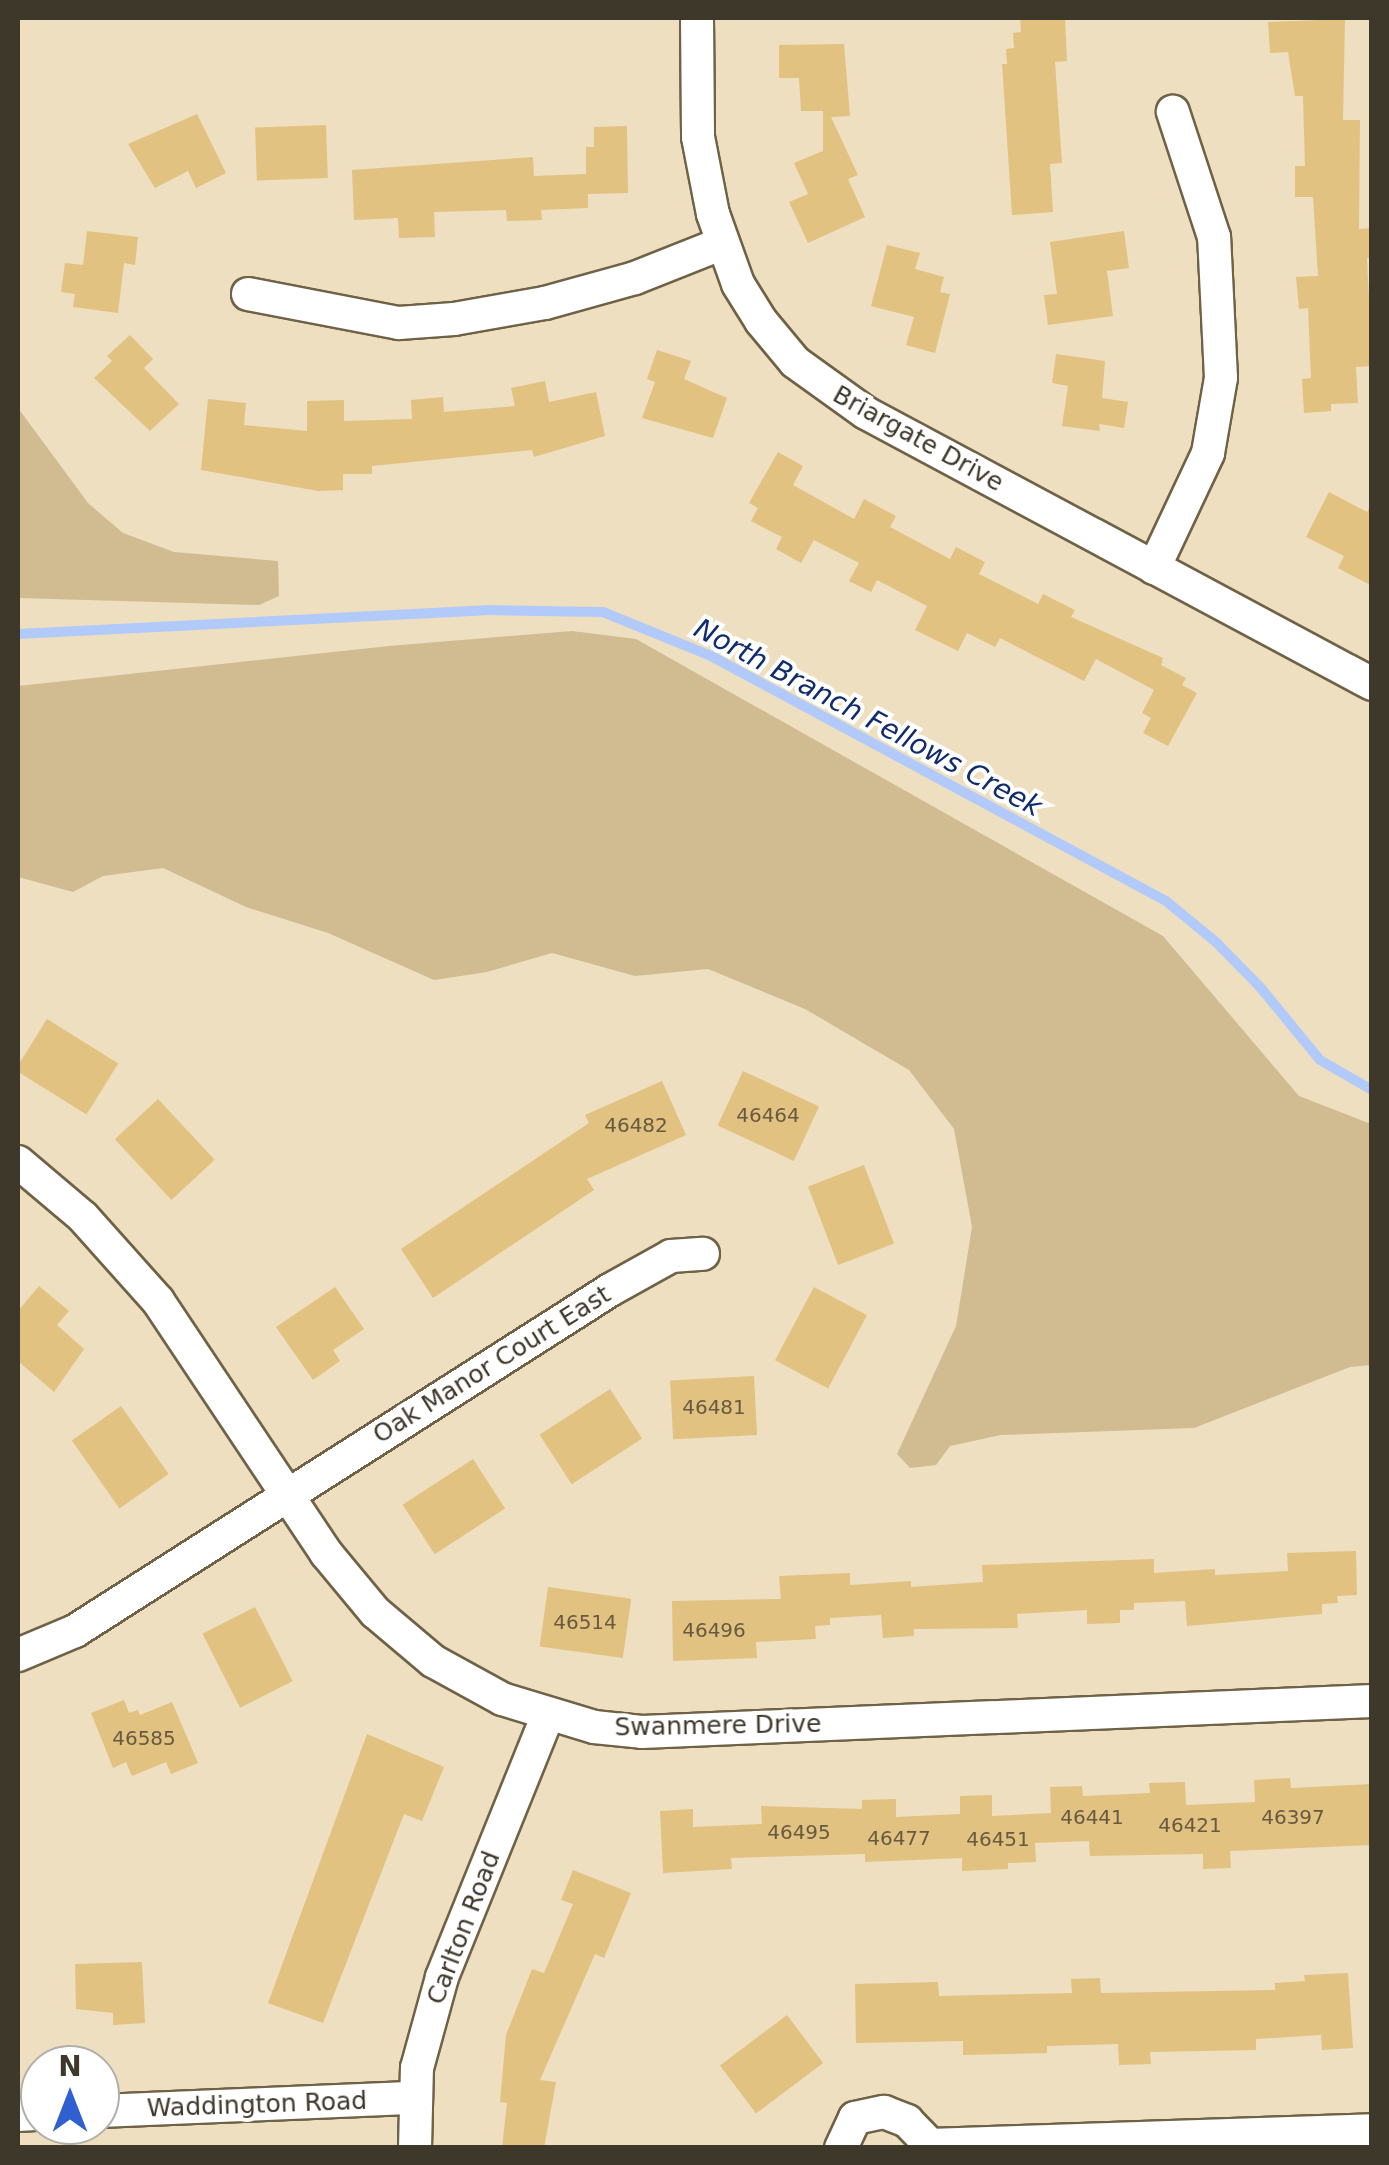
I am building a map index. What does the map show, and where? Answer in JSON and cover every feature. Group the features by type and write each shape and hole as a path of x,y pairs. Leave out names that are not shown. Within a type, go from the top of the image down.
{"street":[{"name":"Briargate Drive","path":"696,18 698,136 721,244 761,321 795,362 828,390 1372,684"},
{"path":"1154,568 1208,453 1221,378 1214,237 1173,112"},
{"path":"248,294 399,323 454,318 546,303 635,278 721,244"},
{"name":"Swanmere Drive","path":"18,1162 83,1217 148,1288 349,1584 403,1638 465,1682 548,1716 594,1727 642,1732 1372,1701"},
{"name":"Oak Manor Court East","path":"18,1655 75,1631 610,1290 672,1256 703,1254"},
{"name":"Carlton Road","path":"415,2148 417,2068 442,1977 548,1716"},
{"name":"Waddington Road","path":"120,2110 415,2098"},
{"path":"841,2148 854,2118 884,2112 907,2121 928,2146 1372,2130"}],"shaded area":[{"path":"18,408 88,503 123,533 174,552 278,561 279,596 259,605 18,598"},
{"path":"572,631 636,639 1163,936 1299,1096 1371,1124 1371,1365 1350,1367 1194,1428 1001,1435 950,1446 936,1465 910,1468 897,1454 956,1326 972,1227 954,1129 909,1070 805,1009 708,969 635,976 552,953 487,972 434,980 328,933 246,907 163,868 103,876 73,892 18,877 18,686 389,646"}],"building":[{"path":"1020,18 1065,18 1067,61 1055,62 1062,163 1050,164 1053,212 1012,215 1002,64 1007,64 1006,49 1014,48 1013,33 1021,32"},
{"path":"1345,19 1343,120 1360,120 1359,229 1372,228 1372,258 1367,258 1372,366 1356,367 1358,403 1331,404 1331,411 1304,413 1302,379 1311,378 1308,308 1299,309 1296,277 1318,276 1313,197 1295,197 1295,166 1305,166 1303,96 1295,96 1288,52 1270,53 1268,22"},
{"path":"844,44 850,116 831,117 858,175 848,179 865,217 808,243 789,202 808,194 794,163 823,151 823,111 801,111 799,78 779,78 779,45"},
{"path":"197,114 226,173 196,188 188,171 155,188 128,144"},
{"path":"326,125 328,178 257,180 255,127"},
{"path":"627,126 628,193 588,194 588,208 541,210 542,220 507,221 506,210 434,212 435,237 399,238 398,218 354,220 352,170 533,157 534,176 586,174 586,147 594,147 594,127"},
{"path":"87,231 138,237 135,265 124,263 118,313 73,307 75,294 61,292 65,263 83,265"},
{"path":"1124,231 1129,268 1107,271 1113,316 1048,325 1044,295 1057,294 1050,242"},
{"path":"887,245 920,253 915,269 944,277 940,292 950,294 935,353 906,345 914,317 871,306"},
{"path":"130,335 153,359 144,368 179,404 150,431 94,378 112,361 107,356"},
{"path":"657,350 691,361 684,379 727,398 713,438 642,418 655,382 647,379"},
{"path":"1056,354 1105,361 1102,398 1128,402 1124,428 1099,424 1100,431 1062,426 1068,386 1052,383"},
{"path":"545,381 549,402 596,392 605,436 534,457 532,450 372,466 372,474 343,474 343,490 318,491 201,470 208,399 246,403 244,425 307,431 307,401 344,400 344,421 412,419 411,400 443,397 444,412 515,406 511,388"},
{"path":"778,452 803,466 793,485 854,519 864,499 896,516 890,527 950,559 956,547 985,562 979,574 1038,604 1043,594 1075,610 1071,617 1163,658 1161,665 1186,678 1182,685 1197,693 1168,746 1143,733 1151,718 1142,713 1154,690 1096,659 1084,681 1000,638 995,647 967,633 958,651 915,630 927,606 877,580 871,592 849,581 859,563 814,540 801,563 776,549 782,537 751,521 758,508 749,503"},
{"path":"1329,492 1367,512 1372,503 1372,586 1338,568 1344,556 1306,537"},
{"path":"47,1019 118,1064 86,1114 18,1072 18,1065"},
{"path":"743,1071 819,1106 794,1161 718,1125"},
{"path":"662,1081 686,1135 587,1179 594,1190 433,1298 401,1249 589,1123 585,1115"},
{"path":"158,1099 215,1160 171,1200 115,1139"},
{"path":"864,1165 894,1243 838,1265 808,1187"},
{"path":"39,1286 69,1311 57,1325 84,1349 54,1392 18,1361 18,1311"},
{"path":"335,1287 364,1329 333,1350 340,1361 313,1380 276,1327"},
{"path":"814,1287 867,1315 828,1388 775,1360"},
{"path":"754,1376 757,1435 673,1439 670,1380"},
{"path":"610,1389 642,1438 572,1484 540,1435"},
{"path":"121,1406 169,1474 119,1508 72,1440"},
{"path":"473,1459 505,1508 435,1554 403,1505"},
{"path":"1356,1551 1357,1595 1337,1596 1338,1603 1322,1604 1322,1614 1187,1626 1185,1601 1134,1603 1134,1610 1120,1610 1120,1623 1087,1624 1087,1610 1017,1614 1018,1628 914,1629 914,1636 883,1638 881,1615 830,1618 830,1625 815,1626 816,1639 756,1642 757,1658 673,1661 672,1601 781,1599 779,1576 850,1573 850,1585 911,1581 911,1587 983,1582 982,1565 1154,1559 1154,1573 1215,1569 1215,1575 1288,1571 1287,1553"},
{"path":"548,1587 631,1599 623,1658 540,1646"},
{"path":"255,1607 293,1681 240,1708 202,1634"},
{"path":"124,1700 129,1713 138,1710 140,1715 172,1702 198,1763 171,1774 166,1762 132,1776 126,1762 113,1768 91,1713"},
{"path":"367,1734 444,1767 422,1821 404,1814 323,2023 268,2003"},
{"path":"1290,1778 1291,1788 1372,1784 1372,1845 1230,1851 1231,1868 1203,1869 1203,1854 1090,1856 1089,1841 1035,1843 1036,1862 1008,1863 1008,1869 962,1871 962,1858 865,1862 865,1854 731,1858 732,1869 663,1873 660,1811 693,1809 693,1827 762,1824 761,1806 862,1809 862,1800 896,1799 896,1817 960,1814 960,1796 992,1795 992,1816 1051,1813 1050,1787 1082,1786 1083,1796 1150,1793 1149,1783 1185,1782 1186,1805 1255,1802 1254,1780"},
{"path":"573,1870 631,1893 604,1958 595,1954 540,2080 556,2082 544,2148 502,2148 507,2103 500,2102 506,2035 532,1969 544,1973 573,1904 561,1900"},
{"path":"142,1962 145,2023 113,2025 113,2013 76,2009 75,1964"},
{"path":"1348,1973 1353,2048 1322,2050 1321,2035 1256,2039 1256,2050 1150,2052 1151,2064 1119,2065 1118,2044 1047,2046 1047,2053 963,2055 963,2041 856,2043 855,1984 938,1982 939,1996 1072,1993 1071,1979 1100,1978 1101,1993 1275,1990 1275,1983 1305,1981 1304,1975"},
{"path":"787,2015 823,2063 756,2113 720,2066"}],"waterway":[{"name":"North Branch Fellows Creek","path":"18,634 486,610 603,612 711,656 1166,901 1217,943 1260,987 1320,1060 1372,1090"}]}
